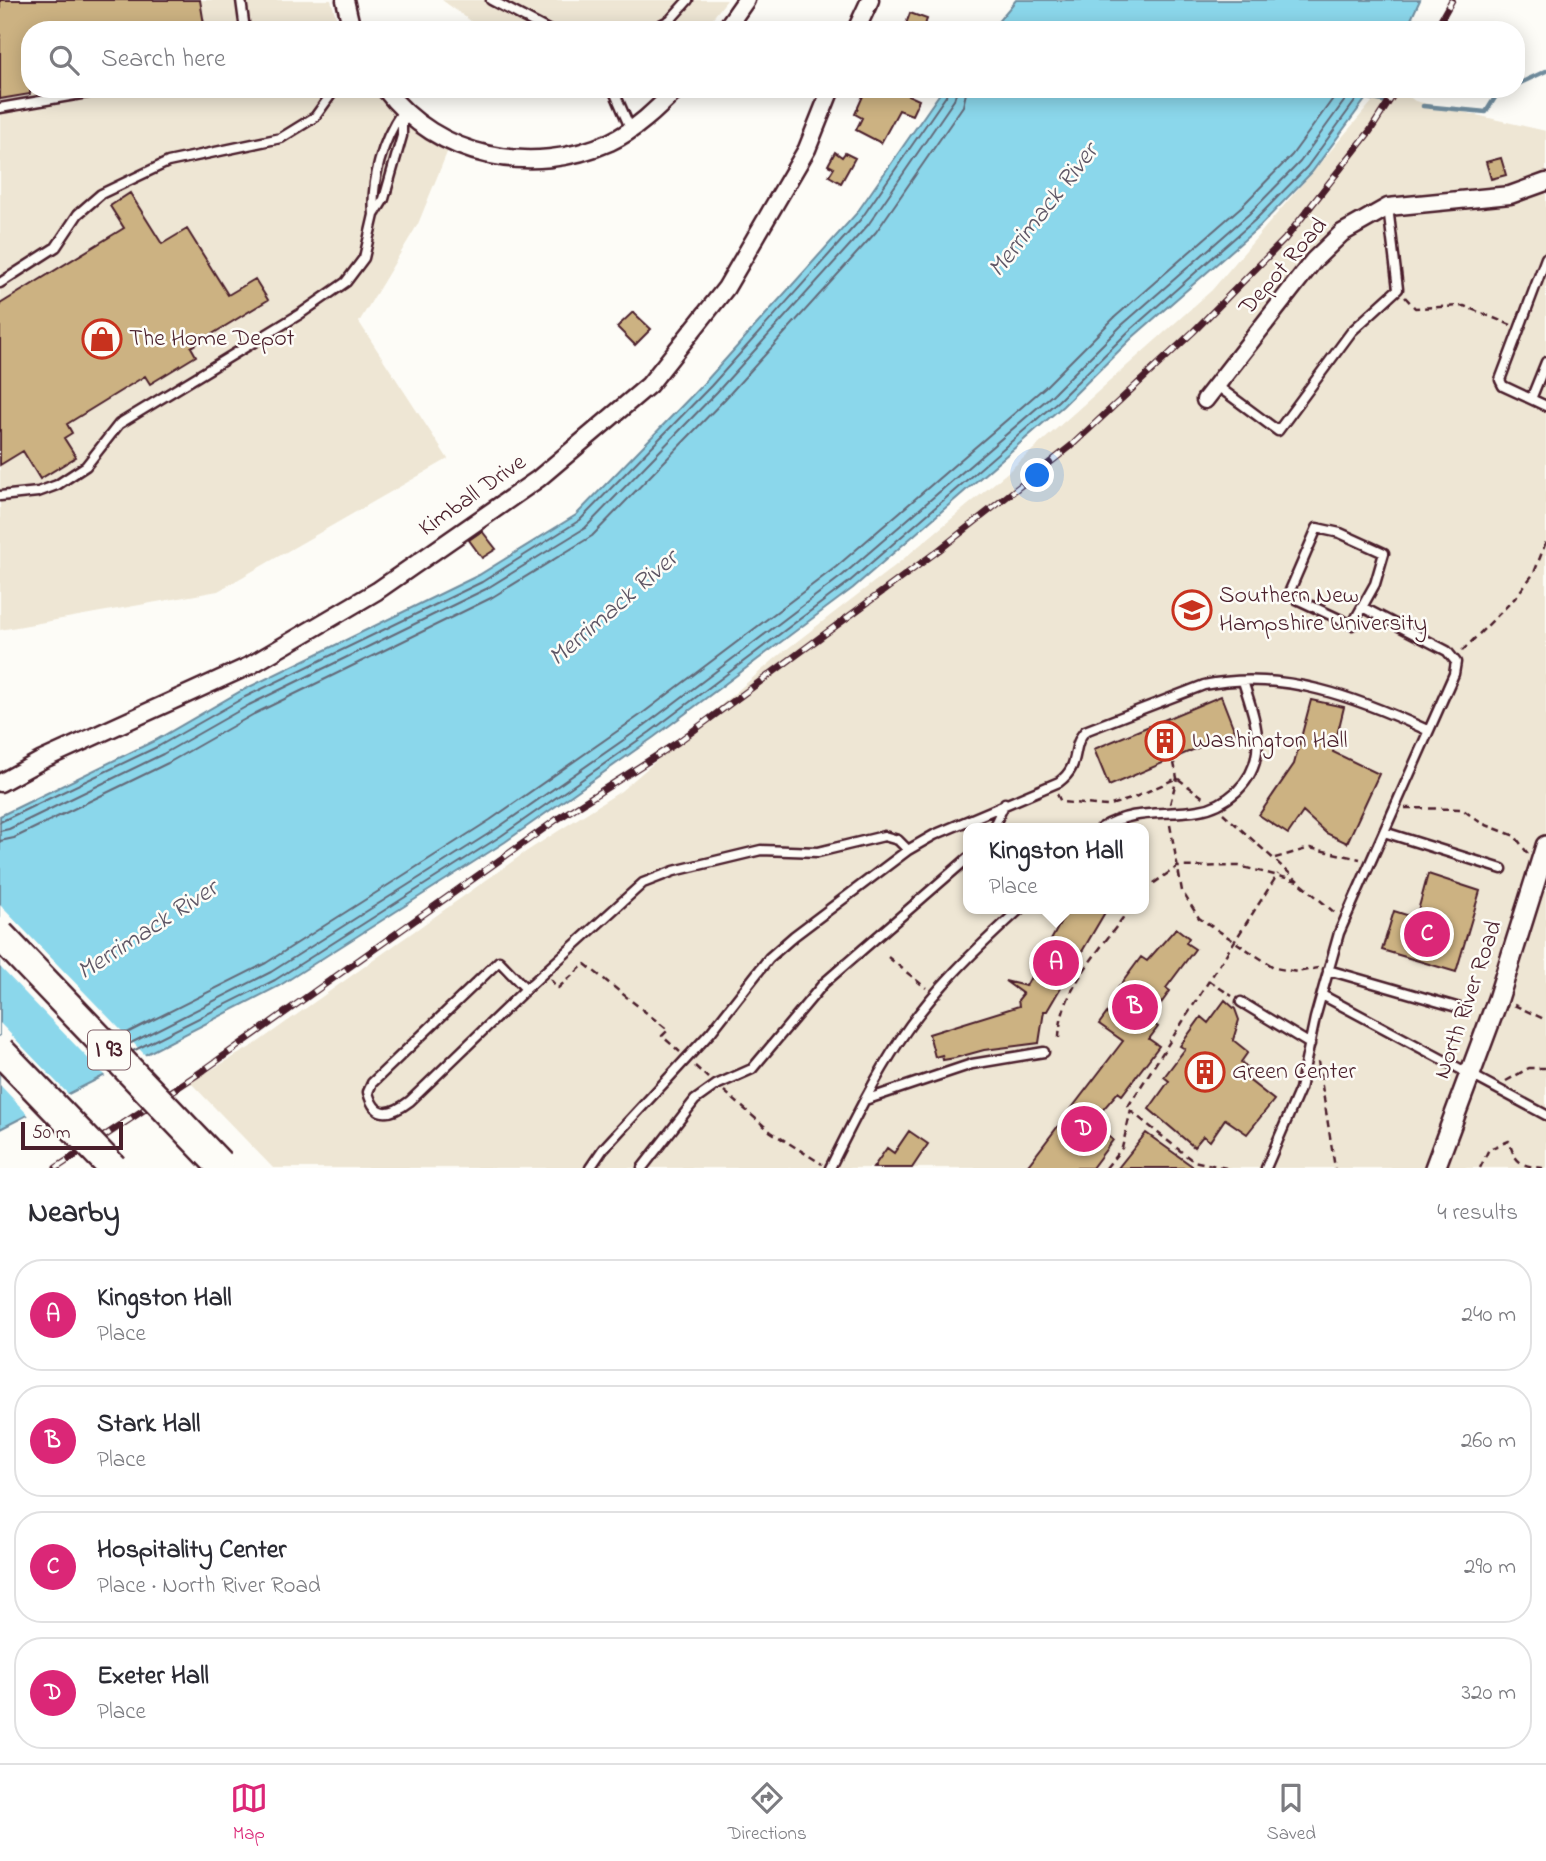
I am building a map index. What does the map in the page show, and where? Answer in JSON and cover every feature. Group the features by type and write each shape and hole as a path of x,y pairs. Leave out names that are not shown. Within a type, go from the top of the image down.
{"highway":[{"name":"I 93","path":"0,935 219,1164"},
{"path":"0,1051 113,1168"}],"street":[{"path":"345,0 350,21"},
{"path":"731,21 746,0"},
{"path":"860,21 870,0"},
{"path":"391,98 402,111 429,132 456,146 504,158 563,157 589,150 631,130 667,98"},
{"name":"Kimball Drive","path":"0,783 42,760 251,665 377,592 538,479 649,385 726,288 807,149 827,98"},
{"name":"Depot Road","path":"1205,400 1327,246 1358,222 1388,206 1510,195 1546,182"},
{"name":"North River Road","path":"1435,1168 1541,877 1537,850"}],"lane":[{"path":"241,0 244,21"},
{"path":"491,0 531,21"},
{"path":"668,21 688,0"},
{"path":"0,108 58,98"},
{"path":"0,283 57,247 78,214 101,194 167,162 281,138 315,117 329,98"},
{"path":"617,98 631,130"},
{"path":"374,215 372,198 389,131 402,111"},
{"path":"0,496 38,492 57,485 86,466 120,424 333,293 357,271 364,258 374,215 384,199 402,136 402,111"},
{"path":"1216,385 1278,431 1352,331 1398,289 1388,206"},
{"path":"1546,258 1500,380 1503,386 1546,406"},
{"path":"1531,399 1546,362"},
{"path":"1317,528 1340,533 1384,553 1381,569 1364,608 1352,625 1288,595 1317,528"},
{"path":"1266,1168 1300,1089 1328,970 1344,921 1454,674 1454,656 1364,608"},
{"path":"590,1168 603,1149 710,1032 780,947 908,850 956,823 1054,784 1073,769 1079,739 1085,731 1204,685 1243,681 1284,683 1346,695 1427,730"},
{"path":"1113,823 1137,813 1215,806 1244,783 1257,758 1258,730 1243,681"},
{"path":"995,823 1005,803"},
{"path":"1384,832 1502,869"},
{"path":"526,989 499,961 372,1083 368,1093 374,1105 388,1114 399,1109 632,890 658,876 753,851 818,852 884,836 898,840 908,850"},
{"path":"642,1168 695,1100 716,1084 752,1069 824,984 963,862"},
{"path":"829,1168 864,1100 901,1038 969,957 1015,914"},
{"path":"1328,970 1460,1008"},
{"path":"1322,995 1546,1115"},
{"path":"1241,1002 1310,1044"},
{"path":"864,1100 972,1064 1044,1052"}],"path":[{"path":"1398,289 1415,308 1464,306 1519,327"},
{"path":"1454,656 1469,648 1515,598 1534,573 1546,542"},
{"path":"1174,763 1177,778 1169,812 1177,867 1189,907 1199,918 1235,943 1286,971 1328,970"},
{"path":"1054,784 1060,802 1107,806 1131,799 1177,778"},
{"path":"1177,778 1215,806 1344,921"},
{"path":"1402,809 1462,809 1481,823 1515,836 1537,850"},
{"path":"1274,858 1310,848 1360,859"},
{"path":"1149,886 1177,867 1240,866 1298,881"},
{"path":"1226,1168 1193,1161 1127,1108 1278,874"},
{"path":"1059,1038 1059,1018 1067,998 1126,914"},
{"path":"888,957 936,995"},
{"path":"551,979 558,988 585,964 668,1030 662,1036 676,1048"},
{"path":"1209,981 1241,1002"},
{"path":"1497,999 1546,1020"},
{"path":"1317,1057 1335,1168"},
{"path":"694,1065 771,1132 829,1168"},
{"path":"1501,1090 1513,1075 1533,1066 1546,1068"},
{"path":"1106,1168 1122,1147 1131,1110"},
{"path":"1480,1168 1489,1149 1509,1141 1516,1162 1527,1167 1543,1168"}],"shaded area":[{"path":"0,0 331,0 337,21 21,21 21,98 382,98 448,150 418,224 359,322 448,459 218,591 0,630"},
{"path":"442,0 727,0 710,21 471,21"},
{"name":"Southern New Hampshire University","path":"1375,98 1411,98 1546,131 1546,1168 273,1168 190,1082 254,1045 527,851 621,791 778,656 896,565 1009,471 1212,290"}],"water":[{"path":"1016,0 1420,0 1410,21 998,21"},
{"name":"Merrimack River","path":"937,98 1366,98 1312,172 1260,226 1133,337 1063,406 853,588 654,737 505,842 279,986 0,1129 0,816 156,740 241,691 479,575 576,515 706,381 856,214"}],"pier":[{"path":"0,905 146,1056 106,1077 0,967"},
{"path":"0,1023 70,1096 30,1117 0,1085"}],"building":[{"path":"0,0 200,0 204,21 21,21 21,96 0,99"},
{"path":"910,13 927,19 926,21 907,21"},
{"path":"862,98 919,100 912,115 899,110 881,143 856,130 862,118 855,114"},
{"path":"835,152 842,157 845,153 855,158 841,183 829,176 834,168 828,165"},
{"path":"1501,158 1506,175 1491,179 1486,162"},
{"name":"The Home Depot","path":"130,193 162,244 187,229 228,295 255,279 268,300 191,347 196,356 150,384 145,376 67,424 72,433 64,438 76,457 40,479 23,451 0,465 0,304 124,228 110,206"},
{"path":"633,312 651,329 635,345 617,327"},
{"path":"482,531 496,549 482,558 469,540"},
{"name":"Washington Hall","path":"1221,696 1235,732 1109,786 1094,749"},
{"path":"1311,700 1344,707 1333,752 1379,774 1347,843 1326,833 1303,812 1288,834 1259,815 1294,764"},
{"path":"1428,874 1480,891 1456,972 1382,950 1394,911 1416,918"},
{"path":"1065,914 1104,914 1047,1011 1044,1011 1039,1043 984,1050 943,1060 942,1055 935,1057 929,1034 1019,1006 1018,1000 1023,994 1005,981 1026,986"},
{"path":"1176,928 1189,938 1186,943 1195,949 1166,988 1170,991 1149,1020 1158,1027 1149,1039 1159,1046 1122,1095 1118,1092 1099,1114 1108,1121 1102,1132 1113,1140 1092,1168 1026,1168 1123,1041 1099,1024 1121,994 1116,991 1141,957 1147,961"},
{"name":"Green Center","path":"1225,1000 1235,1009 1239,1020 1233,1040 1248,1052 1241,1062 1247,1067 1241,1074 1274,1100 1247,1134 1225,1119 1210,1141 1203,1136 1194,1147 1149,1109 1169,1081 1164,1077 1185,1049 1180,1046 1201,1017 1208,1023"},
{"path":"909,1131 928,1144 912,1168 873,1168 887,1148 894,1153"},
{"path":"1146,1133 1195,1168 1118,1168"}],"waterway":[{"path":"1525,81 1546,71"},
{"path":"1369,98 1383,101"},
{"path":"1423,106 1486,112 1495,98"}],"railway":[{"path":"1440,21 1452,0"},
{"path":"56,1168 204,1070 556,820 678,742 939,550 1071,446 1193,332 1285,239 1370,131 1391,98"}],"place":[{"name":"The Home Depot","path":"102,339"},
{"name":"Southern New Hampshire University","path":"1192,610"},
{"name":"Washington Hall","path":"1165,741"},
{"name":"Hospitality Center","path":"1427,934"},
{"name":"Kingston Hall","path":"1056,963"},
{"name":"Stark Hall","path":"1135,1007"},
{"name":"Green Center","path":"1205,1072"},
{"name":"Exeter Hall","path":"1084,1129"}]}
